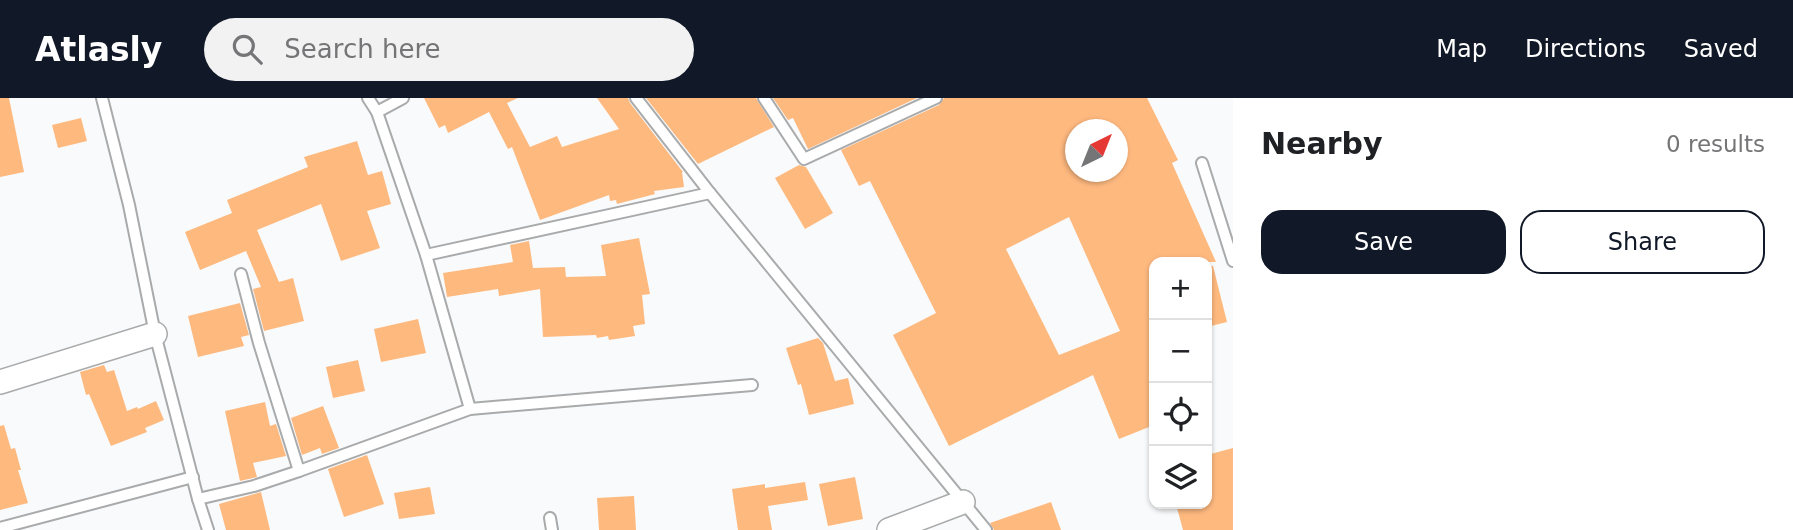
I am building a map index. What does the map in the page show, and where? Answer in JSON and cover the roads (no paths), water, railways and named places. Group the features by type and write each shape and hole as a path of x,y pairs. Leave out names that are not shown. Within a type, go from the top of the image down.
{"street":[{"path":"0,382 155,334"},
{"path":"889,530 963,502"}],"lane":[{"path":"102,98 129,205 155,334 208,530"},
{"path":"368,98 377,112 426,255 470,409"},
{"path":"377,112 403,98"},
{"path":"636,98 710,194 986,530"},
{"path":"764,98 804,159 936,98"},
{"path":"1202,163 1233,261"},
{"path":"426,255 710,194"},
{"path":"241,274 299,471"},
{"path":"198,499 299,471 470,409 752,385"},
{"path":"0,528 193,477"},
{"path":"550,518 552,530"}]}
